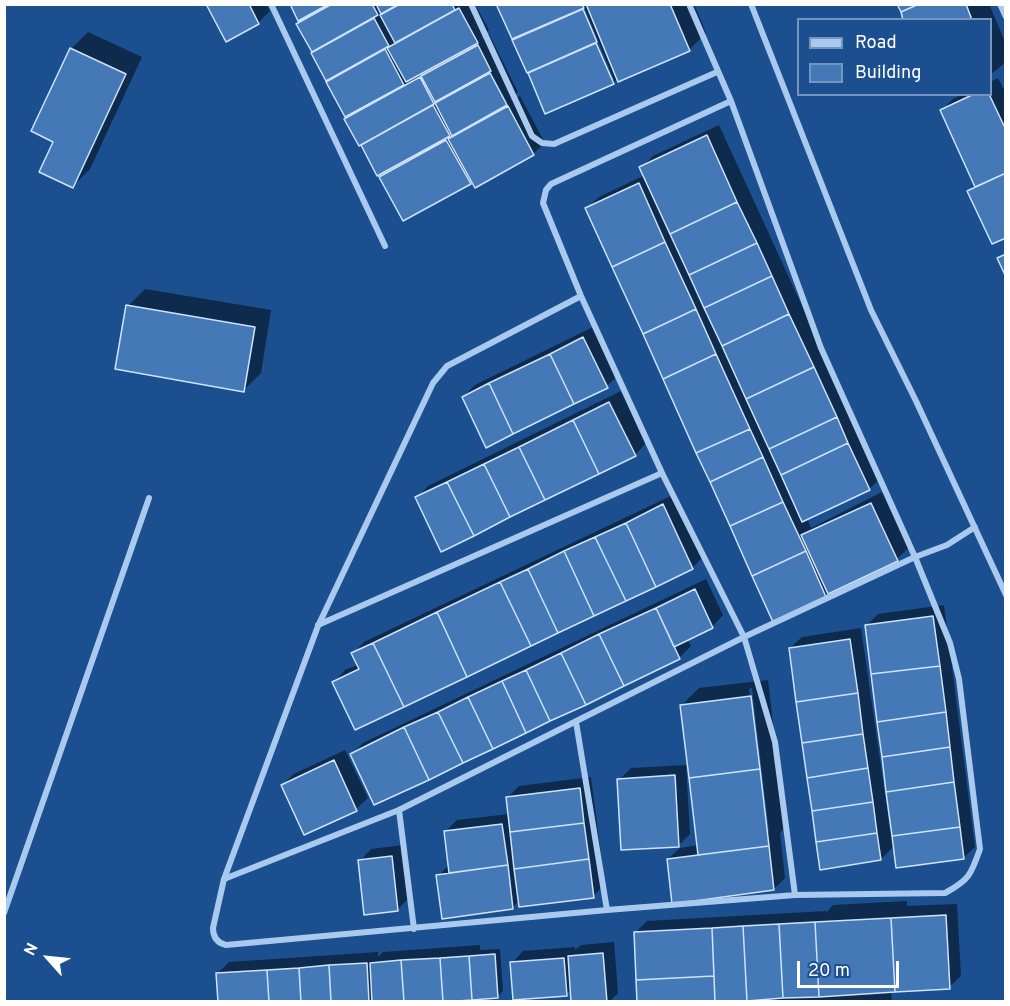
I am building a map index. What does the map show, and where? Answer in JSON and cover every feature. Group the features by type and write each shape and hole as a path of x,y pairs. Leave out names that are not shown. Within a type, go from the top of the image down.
{"street":[{"path":"271,4 385,246"},
{"path":"471,4 532,136 542,143 554,144 717,72"},
{"path":"581,296 447,366 433,383 318,626 224,879 213,936 220,943 226,945 795,895 945,893 963,883 977,858 980,849 959,679 950,644 915,557 821,348 731,101 688,4"},
{"path":"751,4 871,310 916,401 1005,595"},
{"path":"1000,4 1005,17"},
{"path":"731,101 550,184 543,203 581,296 662,473 744,637 774,742 795,895"},
{"path":"318,626 662,473"},
{"path":"4,913 149,498"},
{"path":"224,879 399,810 744,637 915,557 947,545 975,527"},
{"path":"576,722 607,910"},
{"path":"399,810 414,929"}],"building":[{"path":"206,4 249,4 259,24 226,42"},
{"path":"290,4 329,4 298,21"},
{"path":"332,4 372,4 378,15 312,52 296,24"},
{"path":"376,4 399,4 381,14"},
{"path":"400,4 452,4 455,10 395,43 380,15"},
{"path":"496,4 582,4 584,8 512,39"},
{"path":"586,4 670,4 690,51 618,82"},
{"path":"897,4 919,4 901,12"},
{"path":"919,4 966,4 971,18 902,18 901,12"},
{"path":"459,8 478,43 406,82 387,48"},
{"path":"583,9 597,42 527,73 512,40"},
{"path":"374,18 389,46 326,81 311,53"},
{"path":"596,43 614,84 545,114 528,73"},
{"path":"478,45 491,71 435,102 421,76"},
{"path":"70,48 126,74 73,188 39,172 53,142 31,131"},
{"path":"385,49 404,85 345,117 326,82"},
{"path":"490,73 507,105 452,136 435,103"},
{"path":"420,77 434,104 359,146 344,119"},
{"path":"970,96 990,96 1006,130 1006,173 975,187 940,110"},
{"path":"433,105 450,136 377,176 361,145"},
{"path":"508,106 534,155 475,188 448,139"},
{"path":"707,135 737,202 670,234 639,167"},
{"path":"446,140 471,184 403,221 379,177"},
{"path":"1006,173 1006,238 992,244 967,191"},
{"path":"639,183 665,242 612,267 585,208"},
{"path":"737,202 757,243 689,275 670,234"},
{"path":"665,242 696,309 643,334 612,267"},
{"path":"757,243 772,276 704,308 689,275"},
{"path":"1006,254 1006,277 997,258"},
{"path":"772,276 789,314 722,346 704,308"},
{"path":"126,305 255,327 244,392 115,369"},
{"path":"696,309 716,354 663,379 643,334"},
{"path":"789,314 814,367 746,399 722,346"},
{"path":"583,337 608,388 574,404 550,354"},
{"path":"550,354 574,404 513,434 489,383"},
{"path":"716,354 750,429 696,453 663,379"},
{"path":"814,367 837,417 769,449 746,399"},
{"path":"489,383 513,434 486,448 462,397"},
{"path":"609,402 636,456 599,474 573,420"},
{"path":"837,417 848,443 781,475 769,449"},
{"path":"573,420 599,474 545,500 519,447"},
{"path":"750,429 763,457 710,482 696,453"},
{"path":"848,443 870,490 802,522 781,475"},
{"path":"519,447 545,500 510,517 484,464"},
{"path":"763,457 783,502 730,526 710,482"},
{"path":"484,464 510,517 474,536 447,482"},
{"path":"447,482 474,536 441,552 415,497"},
{"path":"783,502 806,551 752,576 730,526"},
{"path":"871,503 898,561 828,594 801,535"},
{"path":"663,504 693,569 656,587 626,523"},
{"path":"626,523 656,587 626,601 595,537"},
{"path":"595,537 626,601 594,616 564,551"},
{"path":"564,551 594,616 558,633 528,569"},
{"path":"806,551 826,597 773,622 752,576"},
{"path":"528,569 558,633 531,646 500,582"},
{"path":"500,582 531,646 467,677 437,612"},
{"path":"695,589 713,628 674,647 656,608"},
{"path":"656,608 680,659 624,686 599,634"},
{"path":"437,612 467,677 404,707 373,643"},
{"path":"933,616 940,666 871,674 865,625"},
{"path":"599,634 624,686 586,705 561,653"},
{"path":"850,639 858,693 796,702 789,648"},
{"path":"373,643 404,707 355,730 332,682 359,669 351,653"},
{"path":"561,653 586,705 550,721 526,670"},
{"path":"940,666 946,712 877,722 871,674"},
{"path":"526,670 550,721 526,733 502,681"},
{"path":"502,681 526,733 493,749 468,697"},
{"path":"858,693 863,734 802,743 796,702"},
{"path":"751,696 760,769 689,778 680,705"},
{"path":"468,697 493,749 463,763 438,712"},
{"path":"438,712 463,763 429,780 404,727"},
{"path":"946,712 950,747 882,757 877,722"},
{"path":"404,727 429,780 374,805 350,754"},
{"path":"863,734 868,768 807,778 802,743"},
{"path":"950,747 954,782 886,792 882,757"},
{"path":"334,760 357,811 304,835 281,785"},
{"path":"868,768 873,802 812,811 807,778"},
{"path":"760,769 769,846 698,855 689,778"},
{"path":"675,775 679,847 621,850 617,779"},
{"path":"954,782 960,827 892,836 886,792"},
{"path":"580,788 584,823 510,832 506,797"},
{"path":"873,802 877,833 816,842 812,811"},
{"path":"584,823 589,859 514,869 510,832"},
{"path":"502,824 508,865 449,873 444,831"},
{"path":"960,827 964,859 896,868 892,836"},
{"path":"877,833 881,860 820,870 816,842"},
{"path":"769,846 774,890 672,904 667,859"},
{"path":"392,856 398,911 364,915 358,860"},
{"path":"589,859 594,898 519,907 514,869"},
{"path":"508,865 513,909 442,919 436,875"},
{"path":"946,915 950,989 895,992 891,918"},
{"path":"891,918 895,992 819,997 815,922"},
{"path":"815,922 819,997 783,998 779,924"},
{"path":"779,924 783,998 747,1001 743,926"},
{"path":"743,926 747,1001 715,1002 712,928"},
{"path":"712,928 714,976 636,980 634,932"},
{"path":"603,953 607,1002 571,1002 568,956"},
{"path":"495,954 498,998 472,1000 469,956"},
{"path":"469,956 472,1000 443,1002 440,958"},
{"path":"440,958 443,1002 404,1002 401,960"},
{"path":"564,958 567,996 513,1000 510,962"},
{"path":"401,960 404,1002 372,1002 370,963"},
{"path":"367,963 369,1002 331,1002 329,965"},
{"path":"329,965 331,1002 301,1002 299,968"},
{"path":"299,968 301,1002 269,1002 267,970"},
{"path":"267,970 269,1002 218,1002 216,973"},
{"path":"714,976 715,1002 637,1002 636,980"}]}
